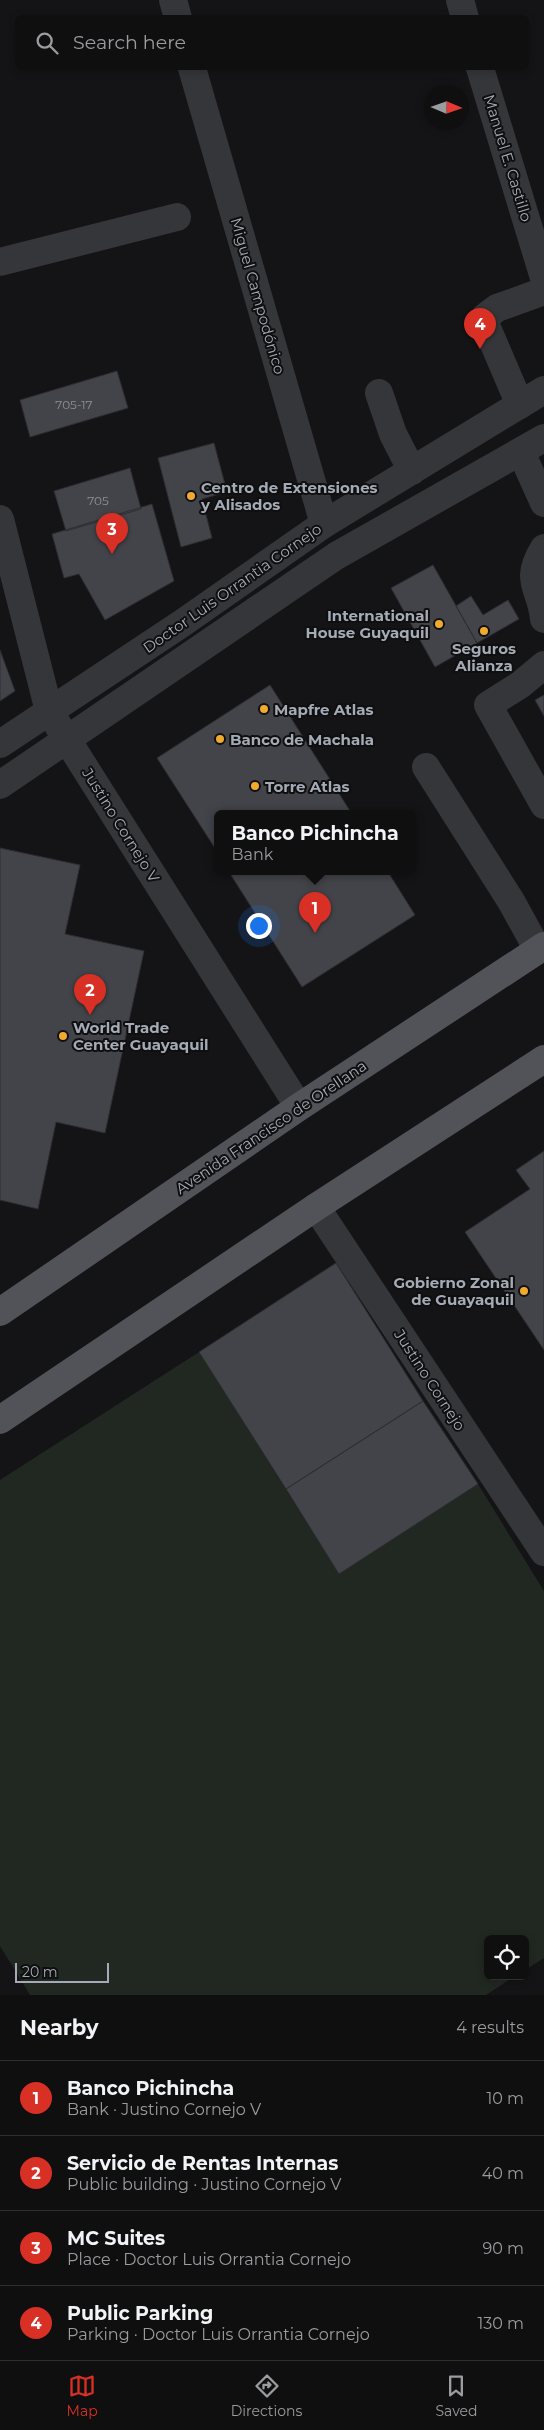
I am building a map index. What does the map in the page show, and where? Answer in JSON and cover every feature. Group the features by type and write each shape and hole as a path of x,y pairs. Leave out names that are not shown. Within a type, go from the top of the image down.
{"main road":[{"name":"Avenida Francisco de Orellana","path":"0,1312 299,1106 541,948"},
{"path":"0,1420 316,1207 544,1059"}],"street":[{"path":"173,0 177,15"},
{"path":"460,0 464,15"},
{"name":"Miguel Campodónico","path":"193,70 324,524"},
{"name":"Manuel E. Castillo","path":"481,70 544,278"},
{"path":"0,262 177,218"},
{"path":"520,405 485,323 485,317 497,308 544,291"},
{"name":"Doctor Luis Orrantia Cornejo","path":"0,744 181,624 324,524 544,390"},
{"path":"378,393 393,434 412,471"},
{"path":"533,445 544,503"},
{"name":"Doctor Luis Orrantia Cornejo","path":"0,785 336,556 533,445"},
{"name":"Justino Cornejo V","path":"0,519 49,711 299,1106"},
{"path":"544,548 535,562 533,583 544,619"},
{"path":"544,665 488,705 544,804"},
{"path":"426,767 541,948"},
{"name":"Justino Cornejo","path":"316,1207 544,1552"}],"shaded area":[{"path":"199,1352 339,1574 478,1484 544,1591 544,1958 529,1967 529,1935 484,1935 484,1980 509,1980 486,1995 30,1995 0,1946 0,1480"}],"building":[{"path":"117,371 128,408 30,437 20,400"},
{"name":"Centro de Extensiones y Alisados","path":"214,443 227,492 202,499 212,538 181,547 158,458"},
{"path":"130,468 141,509 66,531 54,491"},
{"path":"152,504 174,581 105,620 79,574 64,578 52,534"},
{"name":"International House Guyaquil","path":"433,565 477,643 435,667 391,588"},
{"name":"Seguros Alianza","path":"471,596 483,615 508,600 519,619 477,643 456,606"},
{"path":"0,650 15,691 0,701"},
{"name":"Torre Atlas","path":"270,685 349,810 214,810 214,847 157,758"},
{"path":"544,695 544,716 535,700"},
{"name":"World Trade Center Guayaquil","path":"0,848 80,865 65,934 144,951 105,1133 56,1122 38,1209 0,1200"},
{"path":"231,875 390,875 415,915 302,987"},
{"name":"Gobierno Zonal de Guayaquil","path":"544,1151 544,1350 465,1232 530,1189 516,1170"},
{"path":"336,1263 423,1401 286,1489 199,1352"},
{"path":"423,1401 478,1484 339,1574 286,1489"}],"place":[{"name":"Public Parking","path":"480,349"},
{"name":"Centro de Extensiones y Alisados","path":"191,496"},
{"name":"MC Suites","path":"112,554"},
{"name":"International House Guyaquil","path":"439,624"},
{"name":"Seguros Alianza","path":"484,631"},
{"name":"Mapfre Atlas","path":"264,709"},
{"name":"Banco de Machala","path":"220,739"},
{"name":"Torre Atlas","path":"255,786"},
{"name":"Banco Pichincha","path":"315,933"},
{"name":"Servicio de Rentas Internas","path":"90,1015"},
{"name":"World Trade Center Guayaquil","path":"63,1036"},
{"name":"Gobierno Zonal de Guayaquil","path":"524,1291"}]}
